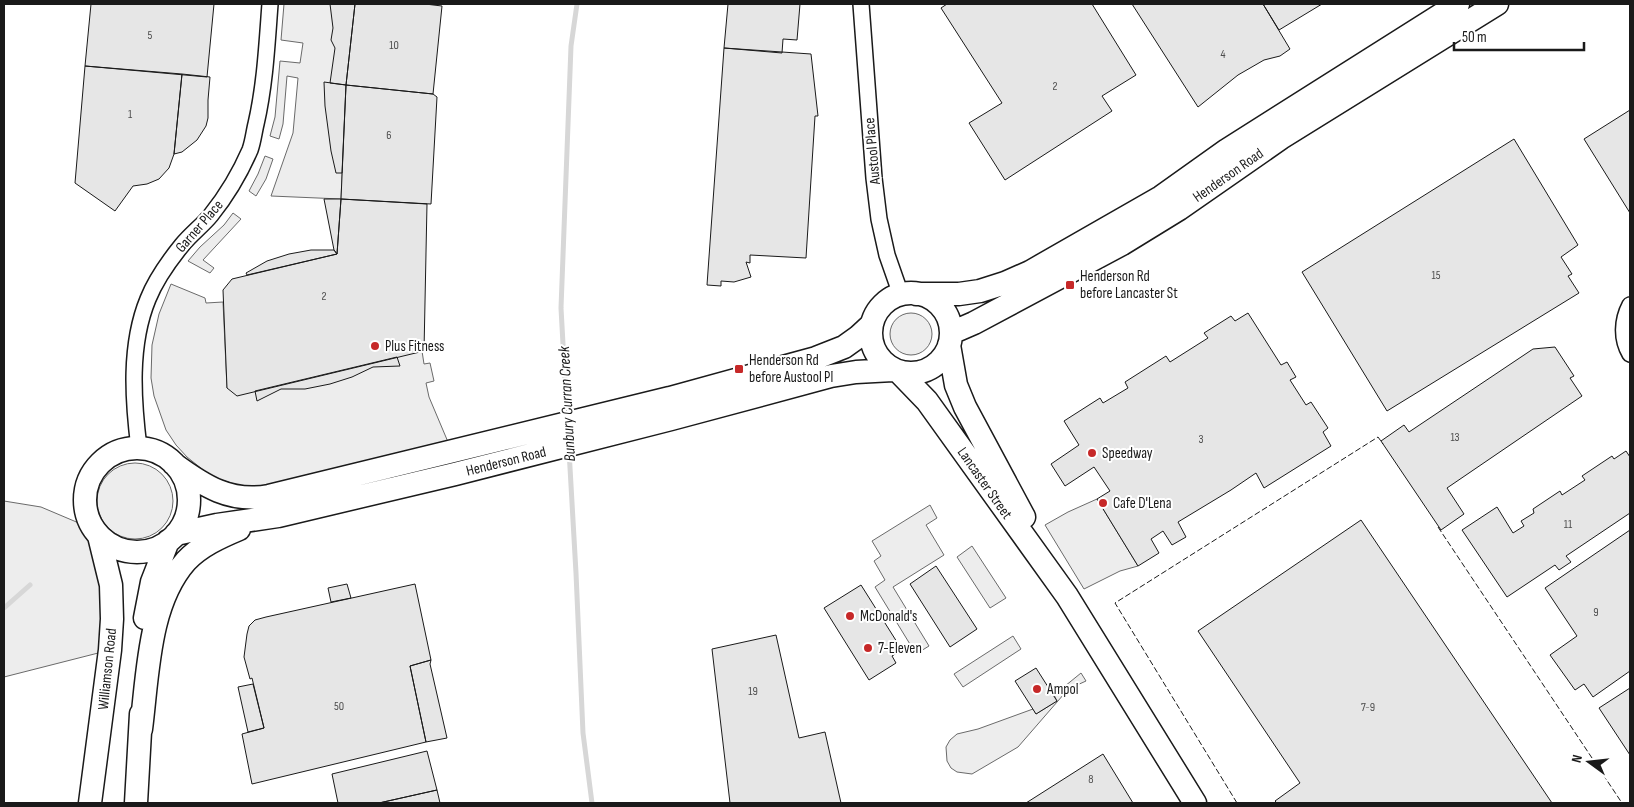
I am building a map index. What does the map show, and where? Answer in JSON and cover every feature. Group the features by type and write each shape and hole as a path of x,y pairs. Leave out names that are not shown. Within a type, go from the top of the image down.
{"main road":[{"name":"Henderson Road","path":"908,294 959,294 980,291 1030,272 1161,197 1227,150 1458,4"},
{"name":"Henderson Road","path":"950,339 974,323 1122,244 1179,209 1281,138 1498,4"},
{"path":"908,294 932,299 941,307 949,322 950,339 944,357 930,369 912,374 896,371 884,363 874,349 871,337 872,325 875,315 890,299 908,294"},
{"name":"Henderson Road","path":"172,538 227,523 278,516 455,474 670,408 829,354 844,347 872,325"},
{"name":"Lancaster Street","path":"950,339 956,385 965,407 1067,596 1195,803"},
{"name":"Henderson Road","path":"174,464 208,487 226,495 240,498 257,498 455,451 830,376 856,372 896,371"},
{"name":"Lancaster Street","path":"896,371 928,401 1067,596"},
{"path":"136,803 141,729 143,630 146,608 152,582 172,538 185,518 188,499 184,480 174,464 158,453 139,448 130,449 104,460 92,475 85,492 86,511 93,529 99,536 114,548 132,552 152,550 172,538"},
{"path":"141,729 153,638 164,597 174,576 187,560 202,547 222,536 278,516"},
{"name":"Williamson Road","path":"90,803 110,650 112,618 111,585 99,536"}],"street":[{"name":"Garner Place","path":"139,448 136,420 135,361 139,329 148,299 163,270 183,244 211,215 232,186 251,148 260,108 266,63 270,4"},
{"name":"Austool Place","path":"861,4 872,158 878,211 887,255 908,294"},
{"path":"1630,305 1626,312 1624,340 1630,354"}],"shaded area":[{"path":"284,4 355,4 346,85 341,199 271,196 293,133 298,78 287,76 283,124 279,139 270,136 275,117 280,61 300,63 303,43 281,40"},
{"path":"265,156 273,159 266,179 256,196 249,191"},
{"path":"233,213 241,219 203,260 214,268 210,273 188,261 224,225"},
{"path":"171,284 205,298 206,303 223,302 227,388 422,351 424,364 430,363 434,381 426,383 429,397 448,442 261,488 244,487 212,477 187,457 176,445 166,430 154,396 151,378 152,345 159,314"},
{"path":"911,313 926,319 932,334 926,349 911,355 896,349 890,334 896,319"},
{"path":"135,463 149,466 162,474 170,487 173,501 170,515 162,528 149,536 135,539 121,536 108,528 100,515 97,501 100,487 108,474 121,466"},
{"path":"1097,499 1138,566 1120,571 1084,589 1045,525"},
{"path":"4,501 41,507 93,529 110,650 4,677"},
{"path":"930,505 937,518 926,525 944,555 893,587 929,646 916,654 875,587 885,580 874,561 881,556 872,541"},
{"path":"972,546 1006,598 990,608 957,557"},
{"path":"1013,636 1021,649 963,687 954,674"},
{"path":"1081,673 1086,681 1064,694 1018,747 972,774 957,772 951,768 947,761 946,747 957,734 978,729 1033,709 1036,714 1057,701 1054,695"}],"building":[{"path":"91,4 214,4 207,77 85,66"},
{"path":"330,4 355,4 346,85 330,83 335,48 331,40 333,28"},
{"path":"355,4 425,4 442,6 433,94 346,85"},
{"path":"728,4 800,4 797,40 783,39 782,53 724,48"},
{"path":"947,4 1092,4 1136,75 1102,96 1112,111 1005,180 969,123 1002,103 941,8"},
{"path":"1132,4 1263,4 1290,49 1280,56 1264,60 1238,75 1198,107"},
{"path":"1263,4 1322,4 1279,30"},
{"path":"724,48 811,54 818,116 815,116 806,258 750,255 750,263 746,262 751,277 734,282 721,281 721,286 707,285"},
{"path":"85,66 182,74 174,154 169,168 159,179 147,184 133,186 115,211 75,183"},
{"path":"182,74 210,77 208,118 206,126 197,140 182,152 174,154"},
{"path":"324,82 346,85 342,173 336,173 331,151"},
{"path":"346,85 433,94 437,97 431,204 341,199"},
{"path":"1630,110 1630,213 1584,139"},
{"path":"1514,139 1578,245 1561,257 1572,274 1568,276 1579,293 1387,411 1302,272"},
{"path":"324,199 341,199 337,254 334,250"},
{"path":"341,199 427,204 424,351 237,396 227,388 223,290 232,279 337,254"},
{"path":"311,250 334,250 337,254 247,275 246,273 267,261"},
{"path":"1248,313 1281,365 1287,362 1296,377 1290,380 1306,405 1311,402 1328,428 1323,432 1331,446 1264,488 1256,473 1178,522 1186,537 1172,545 1163,531 1151,539 1159,553 1138,566 1097,499 1110,491 1094,467 1065,486 1051,464 1079,445 1064,421 1100,398 1103,403 1128,388 1125,382 1166,356 1170,362 1208,338 1204,333 1231,316 1235,321"},
{"path":"1555,347 1574,376 1570,378 1582,396 1447,488 1464,514 1441,530 1381,441 1404,425 1409,432 1533,349"},
{"path":"397,357 400,366 373,367 352,377 305,389 281,389 257,401 255,391"},
{"path":"1626,451 1630,457 1630,513 1566,556 1571,562 1559,570 1555,565 1507,597 1462,530 1497,507 1513,533 1524,526 1521,521 1534,513 1533,509 1560,491 1562,495 1585,480 1582,476 1612,456 1614,459"},
{"path":"1361,520 1552,803 1277,803 1275,801 1300,783 1198,631"},
{"path":"1630,530 1630,671 1593,697 1584,684 1575,690 1550,655 1577,636 1545,588"},
{"path":"936,566 977,629 950,647 910,584"},
{"path":"347,584 351,598 331,602 328,588"},
{"path":"415,584 431,660 410,666 426,742 252,784 242,734 264,728 252,678 250,679 244,657 249,626 255,620 266,617"},
{"path":"861,585 902,650 892,656 896,663 869,680 824,608"},
{"path":"776,635 799,738 825,732 841,803 730,803 712,649"},
{"path":"431,660 430,664 447,738 426,742 410,666"},
{"path":"1036,668 1057,701 1036,714 1015,681"},
{"path":"253,684 264,728 248,732 238,687"},
{"path":"1630,688 1630,755 1599,708"},
{"path":"427,751 437,790 379,803 338,803 332,774"},
{"path":"1103,754 1133,803 1026,803"},
{"path":"437,790 440,803 379,803"}],"waterway":[{"name":"Bunbury Curran Creek","path":"567,416 561,308 571,46 577,4"},
{"name":"Bunbury Curran Creek","path":"569,450 583,733 592,803"},
{"path":"4,608 30,585"}],"fence":[{"path":"1237,803 1115,603 1378,437 1383,444"},
{"path":"1438,527 1622,803"}],"place":[{"name":"Henderson Rd before Lancaster St","path":"1070,285"},
{"name":"Plus Fitness","path":"375,346"},
{"name":"Henderson Rd before Austool Pl","path":"739,369"},
{"name":"Speedway","path":"1092,453"},
{"name":"Cafe D'Lena","path":"1103,503"},
{"name":"McDonald's","path":"850,616"},
{"name":"7-Eleven","path":"868,648"},
{"name":"Ampol","path":"1037,689"}]}
